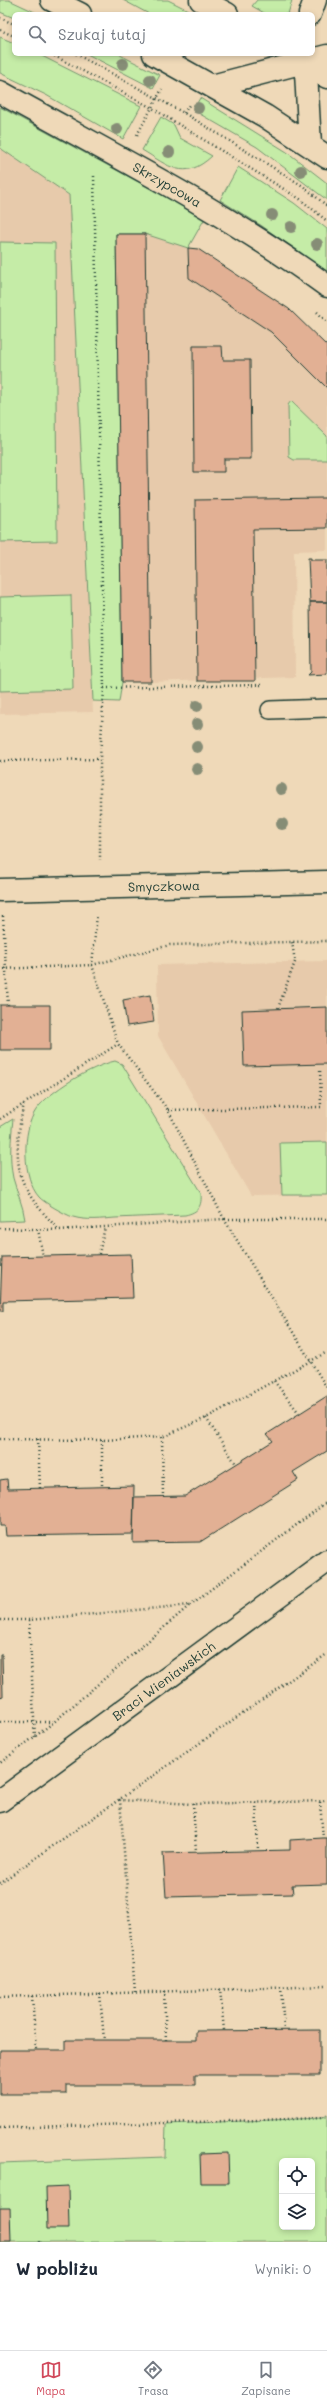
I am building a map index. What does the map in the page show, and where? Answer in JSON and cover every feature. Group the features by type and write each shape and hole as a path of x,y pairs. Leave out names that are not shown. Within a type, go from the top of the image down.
{"street":[{"path":"52,0 76,12"},
{"path":"201,0 223,12"},
{"path":"311,12 315,0"},
{"path":"158,56 212,86 319,151"},
{"path":"212,86 301,57 327,56"},
{"path":"301,57 327,77"},
{"path":"301,57 319,151"},
{"name":"Skrzypcowa","path":"0,92 101,148 124,159 237,226 283,254 327,286"},
{"name":"Smyczkowa","path":"1,890 101,889 327,882"},
{"name":"Braci Wieniawskich","path":"0,1800 327,1561"}],"lane":[{"path":"270,710 327,708"}],"path":[{"path":"0,18 12,23"},
{"path":"0,30 12,35"},
{"path":"55,56 152,108 300,199 327,221"},
{"path":"80,56 184,113 303,186 327,206"},
{"path":"101,148 94,175 104,688 100,759 101,889 92,966 118,1044 168,1110 224,1219 327,1388"},
{"path":"104,688 266,685"},
{"path":"0,761 100,759"},
{"path":"1,890 8,1005"},
{"path":"278,1008 295,962 292,942"},
{"path":"0,969 92,966 170,945 327,942"},
{"path":"0,1119 118,1044"},
{"path":"168,1110 321,1107 320,1068"},
{"path":"24,1104 18,1150 26,1190 59,1230"},
{"path":"0,1228 38,1228 59,1230 224,1219 327,1219"},
{"path":"99,1254 105,1227"},
{"path":"38,1228 43,1256"},
{"path":"0,1439 102,1440 162,1437 206,1418 327,1352"},
{"path":"274,1381 299,1413"},
{"path":"206,1418 236,1464"},
{"path":"162,1437 163,1496"},
{"path":"38,1439 40,1488"},
{"path":"102,1440 102,1486"},
{"path":"0,1763 54,1722 190,1605 327,1502"},
{"path":"0,1620 29,1620 190,1605"},
{"path":"29,1620 35,1737"},
{"path":"0,1883 327,1654"},
{"path":"0,1722 54,1722"},
{"path":"120,1800 193,1804 327,1801"},
{"path":"120,1800 135,1992"},
{"path":"320,1802 323,1838"},
{"path":"256,1803 258,1850"},
{"path":"193,1804 196,1851"},
{"path":"0,1997 327,1986"},
{"path":"281,1987 284,2030"},
{"path":"220,1989 224,2030"},
{"path":"164,1991 166,2040"},
{"path":"100,1993 104,2040"},
{"path":"32,1996 36,2050"},
{"path":"0,2128 323,2118 327,2115"}],"shaded area":[{"path":"0,148 69,195 93,712 0,714"},
{"path":"145,234 188,248 189,278 271,332 327,388 327,550 294,551 295,677 151,682"},
{"path":"327,961 327,1195 251,1196 158,1036 157,965"}],"green space":[{"path":"0,0 9,0 35,12 12,12 12,17 0,12"},
{"path":"123,0 168,0 192,12 145,12"},
{"path":"257,0 292,0 289,12 262,12 252,6"},
{"path":"0,37 12,42 12,56 42,56 141,106 123,139 46,95 0,73"},
{"path":"91,56 122,56 160,75 153,88"},
{"path":"200,98 287,152 327,183 327,200 257,147 193,110"},
{"path":"0,107 205,218 188,248 145,234 116,234 122,682 119,702 93,701 69,195 0,148"},
{"path":"161,117 174,125 180,138 212,156 202,164 185,170 169,166 142,150"},
{"path":"238,167 294,203 327,229 327,272 262,226 220,200"},
{"path":"0,242 55,243 57,541 0,542"},
{"path":"291,401 327,436 327,460 294,460 289,457 288,405"},
{"path":"71,595 73,689 0,691 0,597"},
{"path":"115,1061 122,1064 201,1193 199,1208 194,1212 185,1215 83,1219 65,1214 45,1202 33,1189 27,1166 26,1141 31,1119 36,1110 51,1095 72,1080 95,1068"},
{"path":"13,1119 11,1164 13,1178 25,1220 0,1221 0,1127"},
{"path":"327,1142 327,1195 282,1195 280,1143"},
{"path":"327,2115 327,2242 0,2242 0,2163 165,2157 166,2124 323,2118"}],"building":[{"path":"116,234 145,234 151,682 122,682"},
{"path":"188,248 198,249 289,309 327,346 327,388 271,332 189,278"},
{"path":"193,346 222,346 223,360 250,360 251,459 224,459 224,472 194,472"},
{"path":"327,498 327,528 253,529 255,681 197,681 195,500"},
{"path":"308,558 311,558 311,560 327,560 327,602 310,602"},
{"path":"310,602 327,602 327,674 308,675 311,672"},
{"path":"150,995 154,1022 127,1026 123,1000"},
{"path":"0,1005 50,1005 50,1050 0,1050"},
{"path":"327,1007 327,1064 244,1066 242,1010"},
{"path":"131,1254 133,1298 3,1301 3,1311 0,1311 2,1257"},
{"path":"327,1396 327,1451 293,1472 298,1480 200,1542 133,1543 134,1497 185,1496 273,1441 267,1434"},
{"path":"7,1479 8,1489 134,1486 133,1534 6,1536 5,1526 0,1526 0,1480"},
{"path":"0,1655 2,1655 3,1696 0,1697"},
{"path":"327,1838 327,1884 292,1885 293,1894 166,1897 163,1853 290,1850 290,1840"},
{"path":"320,2030 320,2075 195,2075 195,2085 66,2085 66,2094 0,2094 0,2050 66,2050 66,2040 196,2040 196,2031"},
{"path":"228,2153 229,2183 201,2183 200,2154"},
{"path":"68,2186 69,2229 47,2229 46,2187"},
{"path":"0,2208 10,2208 11,2242 0,2242"}]}
